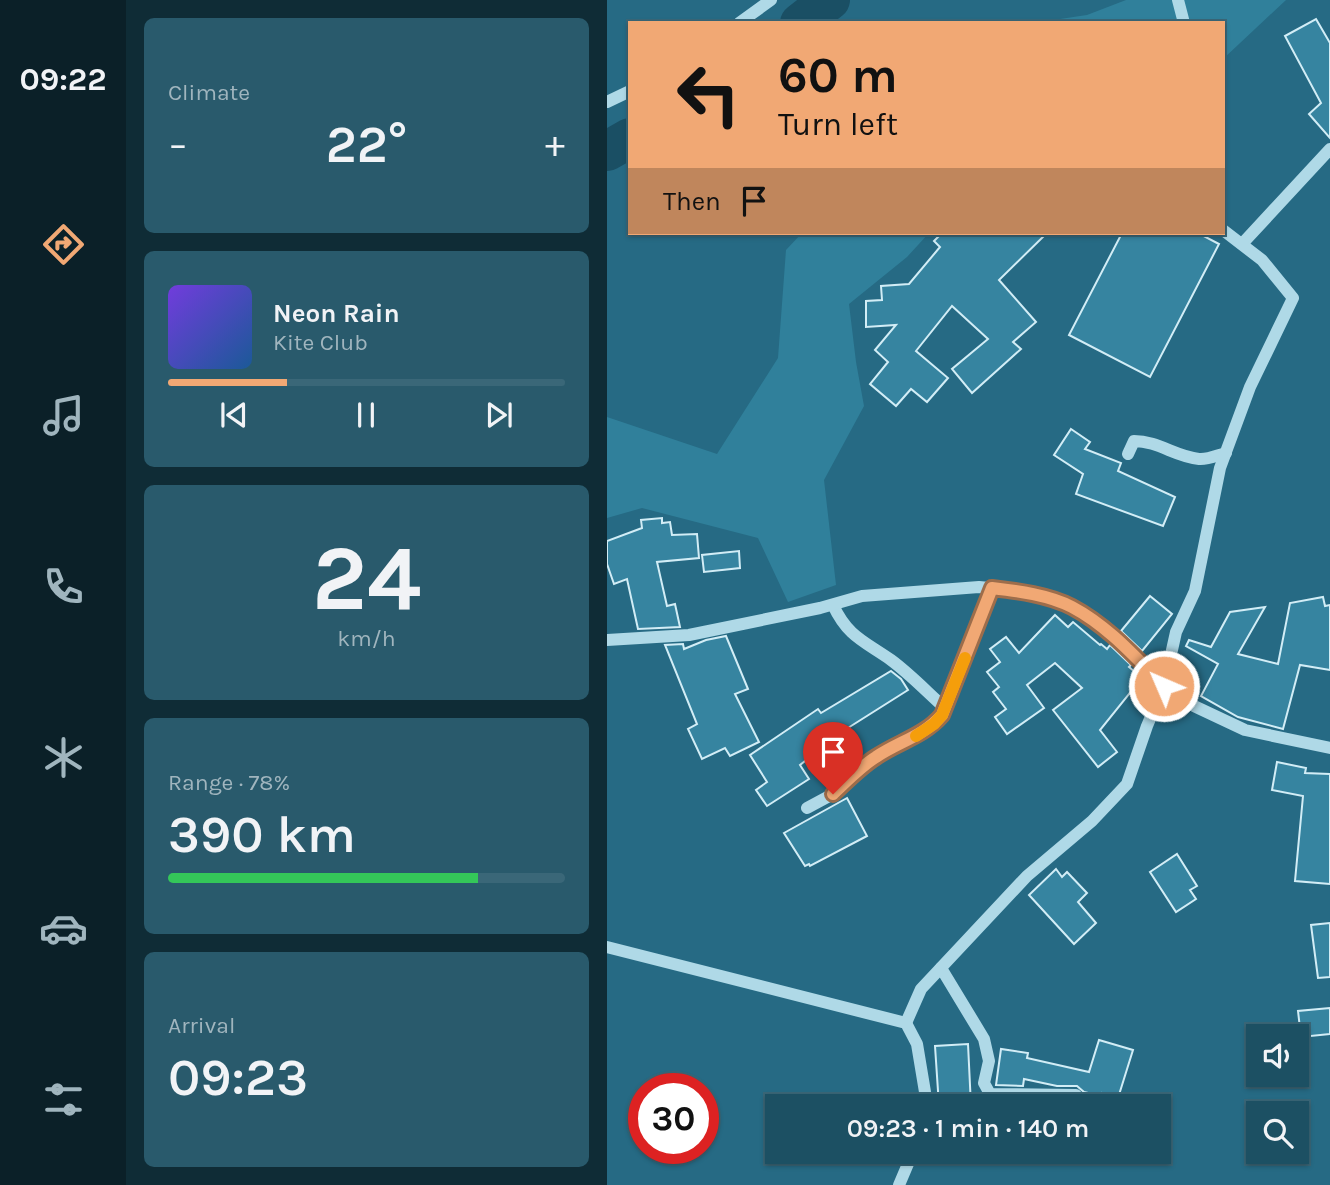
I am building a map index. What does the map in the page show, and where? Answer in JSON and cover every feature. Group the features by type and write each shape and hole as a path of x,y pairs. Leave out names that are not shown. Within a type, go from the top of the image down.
{"street":[{"path":"742,21 771,0"},
{"path":"1178,0 1183,21"},
{"path":"607,102 628,92"},
{"path":"1242,244 1330,149"},
{"path":"906,1024 921,989 1027,876 1092,821 1127,784 1164,686 1176,632 1195,591 1226,453 1250,387 1294,298 1262,260 1225,231"},
{"path":"1128,454 1134,441 1149,441 1174,453 1201,460 1226,453"},
{"path":"607,640 689,635 833,605 862,596 979,587 1021,591 1071,607 1114,636 1164,686 1194,706 1245,730 1330,748"},
{"path":"807,808 833,794 876,757 934,724 942,715 992,588"},
{"path":"833,605 841,624 892,661 945,708"},
{"path":"607,947 906,1024 917,1044 925,1094"},
{"path":"941,968 984,1039 989,1061 984,1083 990,1094"},
{"path":"899,1185 908,1164"}],"shaded area":[{"path":"1126,0 1286,0 1225,57 1225,21 1046,21 1087,15"},
{"path":"800,235 927,235 907,257 849,304 864,406 824,480 836,585 788,602 758,538 642,508 607,518 607,417 717,454 778,358 786,250"}],"building":[{"path":"1316,19 1330,43 1330,138 1309,114 1321,103 1285,36"},
{"path":"940,235 1045,235 999,280 1036,322 1013,342 1021,349 972,393 952,369 988,339 952,306 916,351 948,378 927,402 911,389 896,406 870,384 888,362 875,350 896,325 866,327 866,301 882,300 881,286 909,284 940,247 934,241"},
{"path":"1121,235 1202,235 1219,244 1150,377 1069,335"},
{"path":"1071,429 1090,442 1085,449 1121,463 1118,471 1175,497 1163,526 1076,494 1083,474 1054,455"},
{"path":"662,518 662,523 670,522 672,535 697,534 699,558 657,562 667,606 675,604 680,627 638,629 627,579 614,584 607,564 607,541 642,528 641,520"},
{"path":"739,551 740,568 704,572 702,555"},
{"path":"1150,596 1172,614 1142,651 1121,631"},
{"path":"1323,597 1325,606 1330,605 1330,670 1300,665 1283,729 1238,717 1201,696 1218,664 1186,646 1189,640 1211,647 1230,612 1265,607 1238,654 1278,664 1290,603"},
{"path":"1055,615 1068,627 1073,622 1107,649 1110,645 1142,678 1100,730 1117,752 1098,767 1053,710 1082,688 1055,663 1027,685 1044,708 1007,734 995,717 1006,709 993,692 999,687 987,672 1000,662 990,649 1006,637 1019,653"},
{"path":"726,636 748,689 735,694 759,742 730,756 725,748 702,759 688,729 697,724 665,645 683,644 684,649"},
{"path":"891,671 901,679 908,690 840,733 800,765 809,779 767,806 756,790 767,782 750,755 818,709 821,713"},
{"path":"1277,762 1306,768 1305,773 1330,774 1330,884 1295,881 1303,796 1272,790"},
{"path":"847,798 867,836 810,866 805,866 784,833"},
{"path":"1177,854 1197,886 1190,890 1196,899 1176,912 1150,872"},
{"path":"1056,869 1062,877 1067,872 1087,893 1078,902 1096,923 1074,944 1029,895"},
{"path":"1330,923 1330,977 1318,978 1311,925"},
{"path":"1330,1008 1330,1034 1309,1036 1309,1024 1300,1024 1298,1011"},
{"path":"1099,1040 1133,1050 1119,1094 1092,1094 1084,1092 1077,1086 1057,1086 1024,1079 1023,1086 996,1085 1001,1049 1028,1053 1027,1058 1089,1072"},
{"path":"968,1044 970,1094 938,1094 935,1046"}],"waterway":[{"path":"803,21 830,0"},
{"path":"607,151 628,139"}],"slow traffic":[{"path":"916,736 942,715 965,658"}],"route":[{"path":"833,794 876,757 934,724 942,715 992,588 1021,591 1071,607 1114,636 1164,686"}]}
